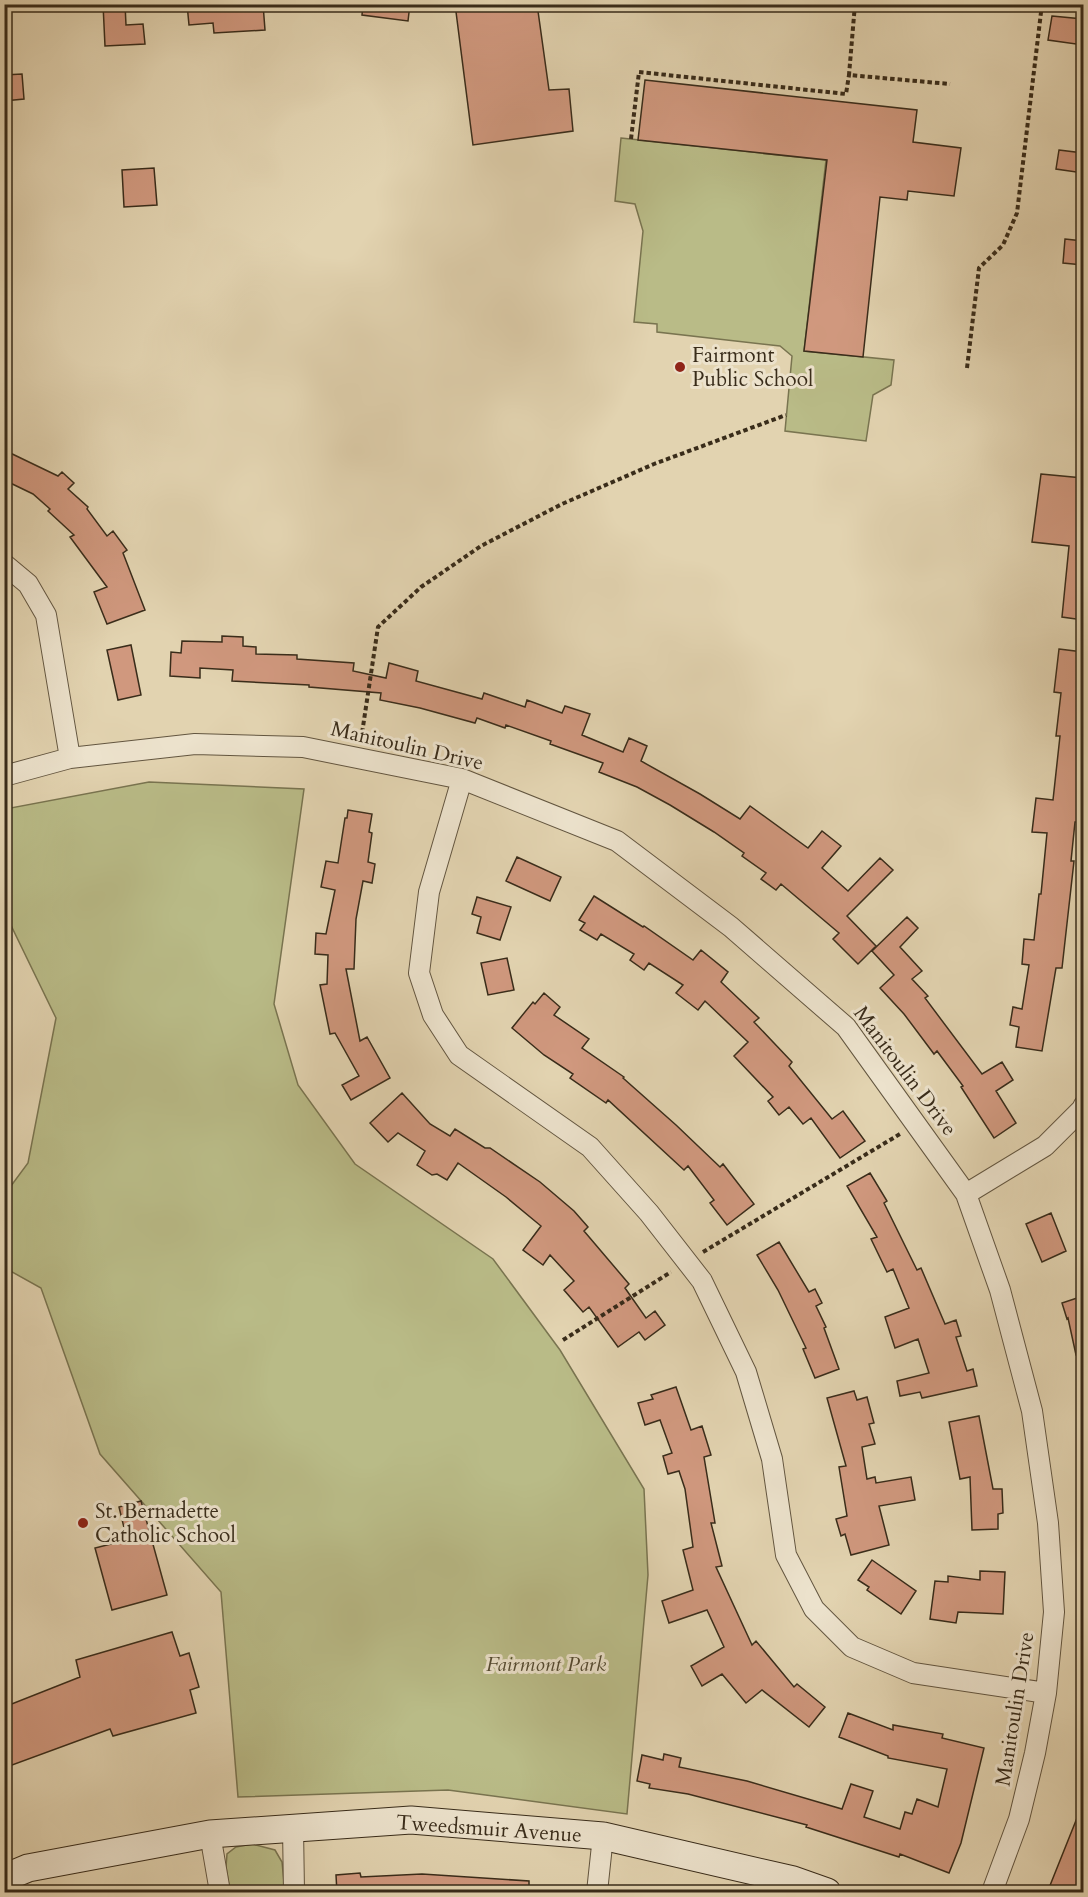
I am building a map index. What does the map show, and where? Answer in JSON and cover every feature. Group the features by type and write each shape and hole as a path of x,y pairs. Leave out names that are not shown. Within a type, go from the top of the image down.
{"street":[{"path":"4,564 28,584 46,615 70,758"},
{"name":"Manitoulin Drive","path":"4,776 70,758 195,744 303,747 462,779 618,841 731,927 846,1026 966,1194 1000,1290 1032,1411 1048,1523 1054,1611 1046,1693 1035,1753 1019,1819 992,1893"},
{"path":"462,779 429,892 423,938 419,973 433,1015 459,1055 590,1147 649,1213 702,1281 746,1372 772,1459 786,1555 814,1610 852,1647 913,1673 1046,1693"},
{"path":"966,1194 1045,1146 1082,1109 1083,1105"},
{"name":"Tweedsmuir Avenue","path":"4,1878 28,1868 210,1834 411,1820 603,1836 793,1880 827,1893"},
{"path":"293,1828 294,1893"},
{"path":"210,1834 220,1893"},
{"path":"597,1893 603,1836"}],"lane":[{"path":"4,249 4,271"}],"path":[{"path":"631,139 639,72 846,94 855,4"},
{"path":"967,368 979,268 1003,245 1017,213 1042,4"},
{"path":"849,75 950,84"},
{"path":"358,758 378,627 421,586 481,546 562,504 654,464 786,415"},
{"path":"563,1340 915,1123"}],"green space":[{"path":"621,138 826,160 804,351 894,360 891,385 873,395 866,441 785,431 792,356 780,346 657,332 657,324 634,322 643,231 635,204 615,201"},
{"name":"Fairmont Park","path":"149,782 304,789 274,1004 298,1085 355,1164 493,1259 560,1350 644,1489 648,1575 627,1814 448,1790 238,1797 221,1592 100,1454 41,1288 5,1268 5,1194 28,1163 56,1018 5,913 5,809"},
{"path":"252,1844 275,1850 282,1862 285,1892 230,1892 226,1867 227,1854 236,1847"}],"building":[{"path":"103,4 125,4 126,25 143,24 145,44 105,46"},
{"path":"187,4 263,4 265,30 214,33 213,23 189,25"},
{"path":"363,4 410,4 408,21 362,15"},
{"path":"455,4 537,4 549,90 569,89 573,131 473,145"},
{"path":"1052,16 1083,19 1083,45 1048,40"},
{"path":"22,74 24,99 4,101 4,75"},
{"path":"645,80 917,110 913,142 961,148 954,196 908,191 907,200 880,197 863,357 804,351 827,160 638,140"},
{"path":"1059,150 1083,153 1083,173 1056,169"},
{"path":"154,168 157,205 124,207 122,170"},
{"path":"1065,239 1083,241 1083,265 1063,263"},
{"path":"4,450 58,476 62,472 74,483 68,489 88,507 87,509 107,536 113,531 127,550 123,553 145,610 107,624 94,592 107,587 70,537 74,535 48,511 50,509 33,494 4,480"},
{"path":"1041,474 1083,478 1083,620 1062,617 1069,546 1032,542"},
{"path":"222,636 243,637 243,646 256,647 256,654 297,655 297,659 354,663 353,671 386,678 389,663 418,671 416,681 482,699 484,693 525,707 527,700 562,713 565,706 590,714 582,735 623,752 629,738 647,746 641,761 740,819 750,806 808,848 822,831 841,846 822,868 848,891 880,858 893,870 847,916 876,946 858,964 833,939 839,933 781,884 776,890 761,879 766,873 742,856 744,853 670,805 637,787 599,772 603,763 550,744 551,741 506,725 505,728 477,718 475,723 380,700 381,693 309,687 309,685 232,681 233,670 200,668 200,678 170,676 171,652 181,653 182,641 222,642"},
{"path":"131,645 141,695 118,700 107,650"},
{"path":"1059,649 1083,652 1083,777 1078,822 1075,822 1071,861 1074,861 1062,968 1056,968 1042,1051 1016,1047 1019,1027 1010,1025 1013,1007 1022,1009 1029,965 1022,964 1024,939 1034,940 1039,894 1041,894 1047,833 1032,832 1036,798 1053,800 1060,736 1056,736 1061,693 1054,692"},
{"path":"348,810 372,814 368,862 375,864 372,883 363,881 356,919 354,969 346,969 360,1041 367,1037 390,1078 351,1100 342,1085 359,1076 335,1033 330,1034 320,985 327,984 328,955 315,954 316,933 326,934 335,890 321,887 326,861 338,863"},
{"path":"517,857 561,877 550,901 506,881"},
{"path":"594,896 644,926 693,960 701,950 728,972 721,982 759,1018 754,1022 792,1062 789,1066 832,1119 843,1111 865,1141 840,1158 811,1118 803,1124 789,1107 779,1115 768,1101 773,1097 734,1056 748,1042 705,1001 698,1010 676,993 683,985 649,963 644,970 630,960 634,954 601,934 597,940 580,930 585,923 579,920"},
{"path":"477,897 511,907 500,940 477,933 481,917 472,914"},
{"path":"907,917 918,928 900,947 922,971 912,979 928,996 925,998 982,1074 1002,1062 1013,1080 996,1091 1016,1123 994,1138 961,1087 963,1086 937,1051 934,1054 904,1014 880,988 894,975 872,951"},
{"path":"507,958 514,990 488,995 481,963"},
{"path":"544,993 560,1007 554,1015 589,1039 582,1048 624,1077 720,1167 723,1164 754,1204 727,1225 710,1203 714,1200 688,1166 684,1170 608,1100 606,1103 570,1078 573,1074 544,1055 512,1028 533,1002 535,1004"},
{"path":"402,1093 430,1124 450,1136 455,1129 485,1148 490,1148 540,1182 574,1211 588,1227 584,1231 629,1284 625,1288 646,1318 655,1311 665,1325 645,1340 639,1332 618,1347 589,1307 583,1312 564,1290 574,1281 550,1255 543,1265 523,1250 541,1226 506,1197 458,1163 447,1180 437,1174 432,1175 417,1165 425,1151 398,1133 388,1142 370,1123"},
{"path":"870,1173 887,1201 884,1203 917,1270 921,1268 945,1324 956,1320 961,1336 956,1337 967,1371 973,1369 977,1386 922,1398 920,1392 900,1396 897,1381 929,1373 918,1339 895,1348 885,1317 909,1308 893,1269 887,1272 871,1239 877,1237 847,1186"},
{"path":"1051,1213 1066,1251 1042,1262 1026,1224"},
{"path":"779,1242 809,1292 815,1289 822,1303 816,1306 826,1327 824,1328 839,1369 815,1378 803,1349 806,1348 778,1290 757,1255"},
{"path":"1083,1296 1083,1354 1076,1355 1068,1318 1062,1303"},
{"path":"676,1387 691,1430 702,1426 711,1455 704,1457 715,1523 711,1523 722,1566 716,1567 752,1645 756,1641 794,1687 797,1684 825,1707 809,1727 762,1690 746,1703 722,1674 702,1686 691,1666 724,1647 707,1610 669,1623 662,1601 693,1590 683,1550 693,1547 685,1489 679,1471 668,1474 663,1456 672,1453 660,1420 645,1425 638,1403 653,1399 651,1395"},
{"path":"854,1391 857,1400 867,1397 874,1423 869,1424 875,1444 862,1447 867,1479 875,1477 876,1483 911,1477 915,1500 879,1506 889,1545 851,1555 845,1534 841,1536 836,1519 847,1516 839,1467 846,1466 827,1398"},
{"path":"979,1416 993,1489 1002,1489 1003,1513 998,1514 998,1529 972,1530 970,1477 960,1479 949,1422"},
{"path":"141,1501 167,1595 112,1610 95,1548 127,1540 119,1507"},
{"path":"872,1560 916,1591 901,1614 867,1590 869,1587 858,1580"},
{"path":"980,1571 1005,1572 1003,1614 958,1612 956,1623 930,1619 935,1581 948,1582 948,1576 980,1580"},
{"path":"172,1632 180,1656 189,1653 199,1687 190,1690 196,1713 113,1736 110,1729 4,1768 4,1707 80,1677 76,1660"},
{"path":"848,1713 893,1730 893,1725 943,1734 942,1738 984,1748 961,1843 949,1873 900,1854 899,1857 806,1827 807,1825 688,1794 649,1788 650,1784 637,1781 642,1755 663,1760 664,1754 681,1758 679,1767 747,1781 842,1809 851,1784 873,1791 864,1817 900,1829 905,1812 912,1814 917,1799 938,1807 947,1769 888,1758 888,1756 839,1737"},
{"path":"1083,1803 1083,1885 1080,1893 1047,1893"},
{"path":"360,1873 361,1877 422,1874 529,1881 529,1893 337,1893 336,1875"}],"place":[{"name":"Fairmont Public School","path":"680,367"},
{"name":"St. Bernadette Catholic School","path":"83,1523"}]}
